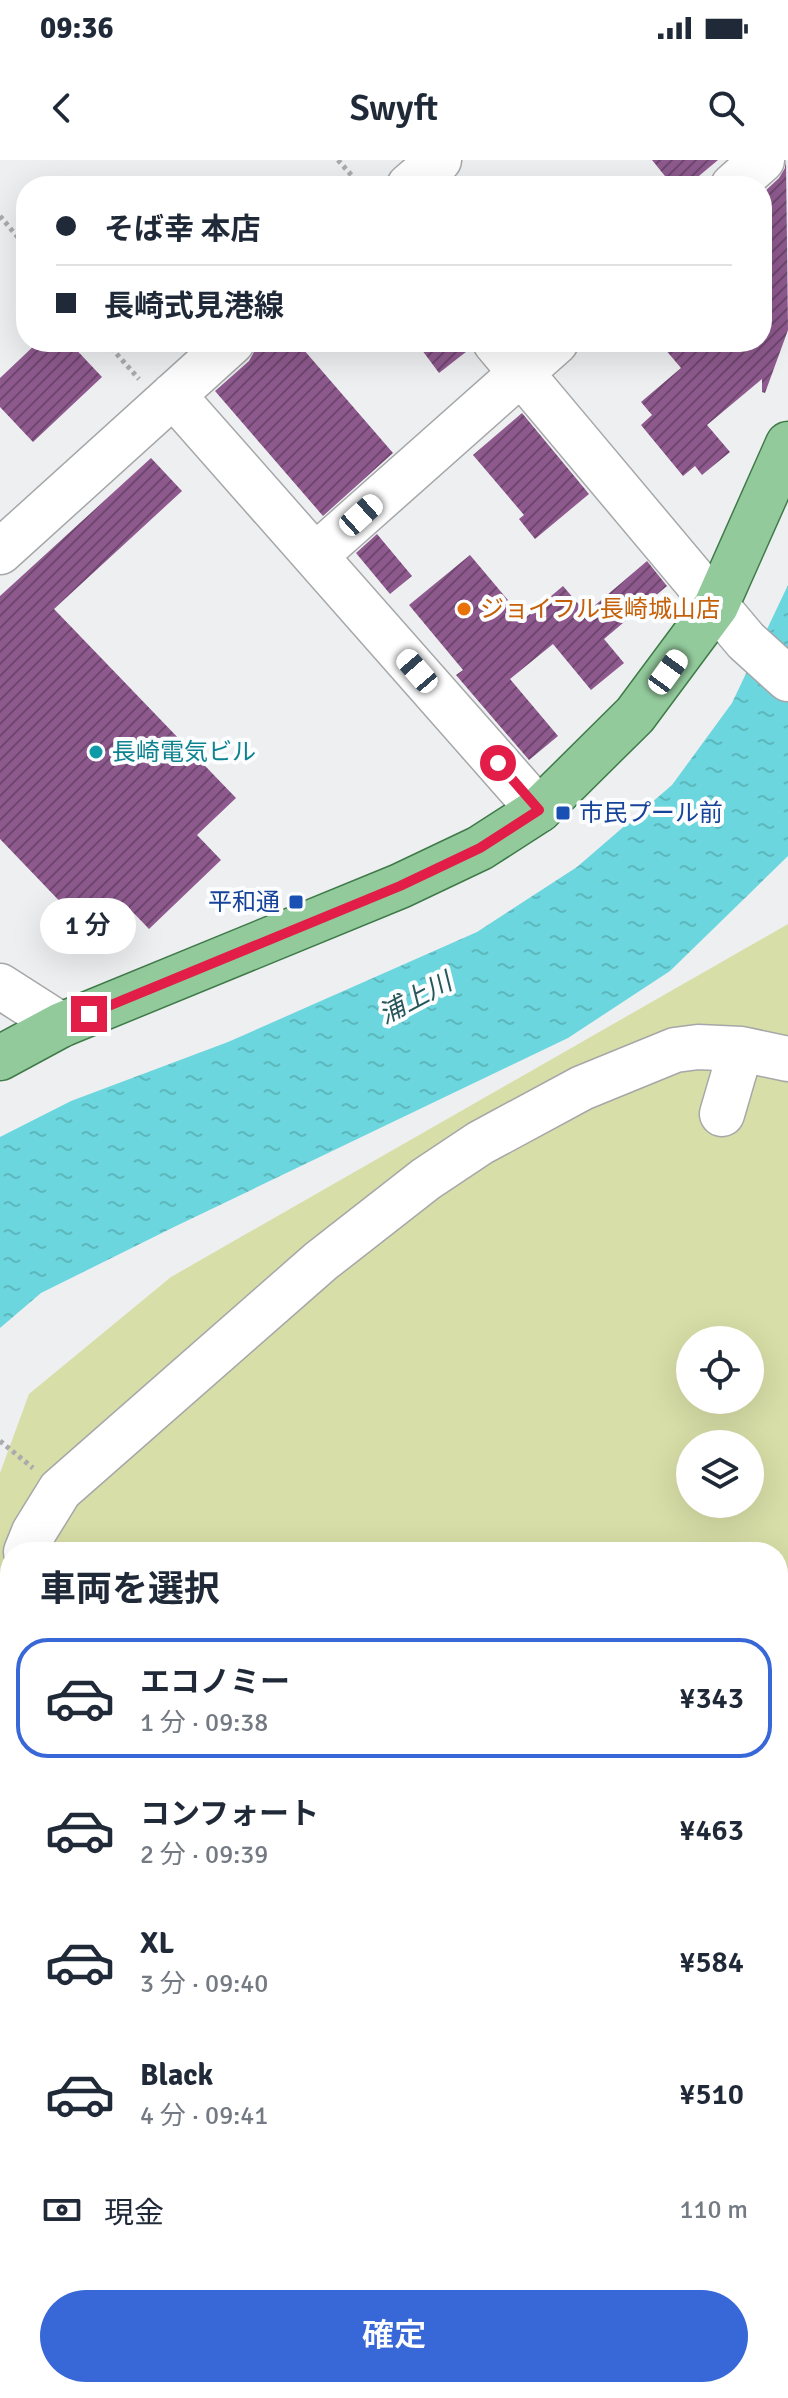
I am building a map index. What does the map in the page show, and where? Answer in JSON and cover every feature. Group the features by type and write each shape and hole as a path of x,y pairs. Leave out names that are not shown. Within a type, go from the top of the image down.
{"main road":[{"path":"0,1058 61,1025 400,886 480,848 539,810 635,715 716,606 788,444"}],"street":[{"path":"421,176 439,160"},
{"path":"744,176 762,160"},
{"path":"0,552 221,352"},
{"path":"315,556 508,357 746,641 788,679"},
{"path":"173,395 539,810"},
{"path":"0,986 61,1025"},
{"path":"30,1542 60,1490 321,1261 426,1179 480,1143 582,1088 675,1050 698,1047 741,1049 788,1059"},
{"path":"722,1114 741,1049"}],"path":[{"path":"338,160 352,176"},
{"path":"0,216 16,235"},
{"path":"114,352 135,377 173,395"}],"green space":[{"path":"788,924 788,1542 0,1542 0,1473 29,1394 171,1277"}],"water":[{"name":"浦上川","path":"788,585 788,856 670,971 568,1038 41,1293 0,1328 0,1137 71,1101 228,1042 477,932 577,867 672,785 732,703"}],"building":[{"path":"652,160 718,160 699,176 665,176"},
{"path":"786,160 788,330 765,393 762,392 762,379 707,425 730,452 702,475 695,466 683,476 641,425 652,415 641,402 681,368 667,352 772,352 772,185 785,168"},
{"path":"27,352 78,352 102,377 33,442 0,407 0,378"},
{"path":"254,352 306,352 393,453 323,516 215,391 249,361"},
{"path":"423,352 466,352 439,373"},
{"path":"522,413 589,494 535,539 519,519 524,515 473,455"},
{"name":"長崎電気ビル","path":"151,458 182,491 54,609 236,798 197,835 221,860 149,929 125,904 93,936 0,839 0,596"},
{"path":"377,534 412,576 390,594 356,553"},
{"path":"470,555 524,619 563,586 586,613 647,561 667,586 604,639 624,663 591,690 553,644 510,679 558,736 529,760 456,675 463,670 409,605"}],"place":[{"name":"ジョイフル長崎城山店","path":"464,609"},
{"name":"長崎電気ビル","path":"96,752"},
{"name":"市民プール前","path":"563,813"},
{"name":"平和通","path":"296,902"}],"route":[{"path":"89,1014 400,886 480,848 539,810 498,763"}]}
